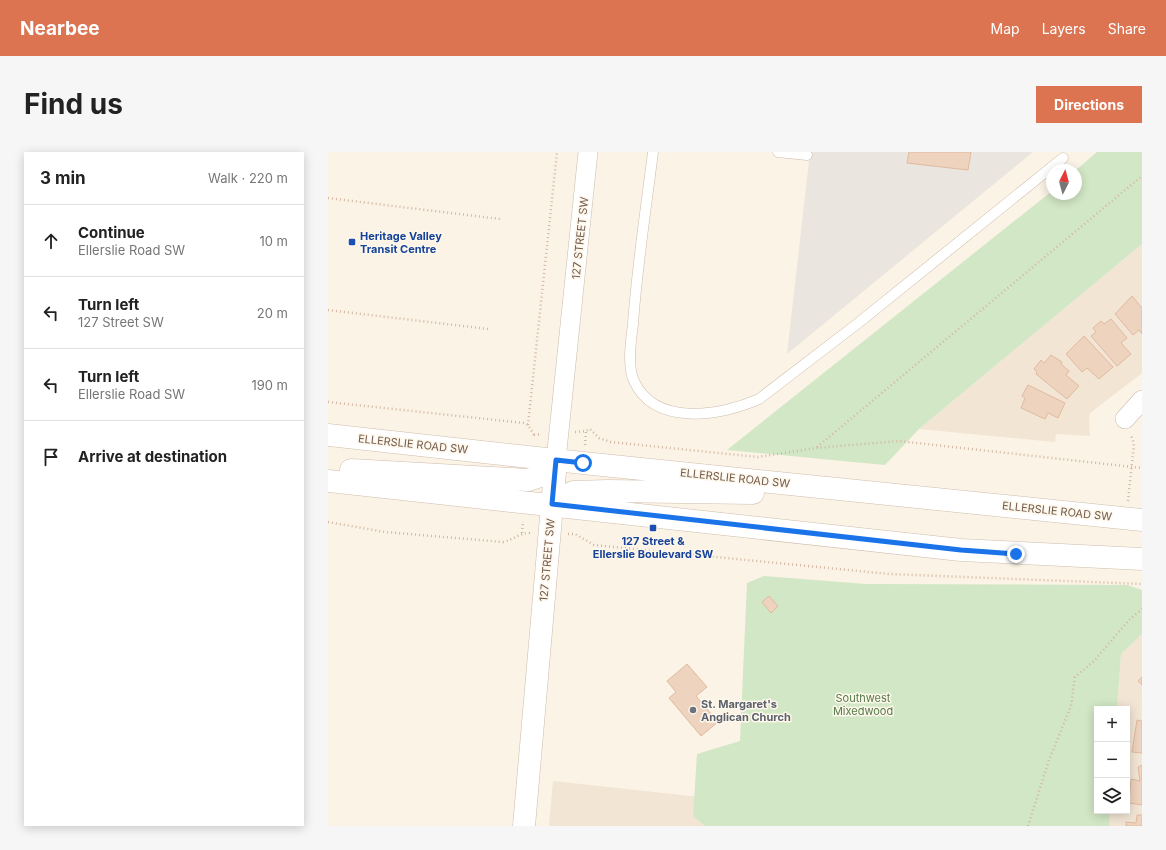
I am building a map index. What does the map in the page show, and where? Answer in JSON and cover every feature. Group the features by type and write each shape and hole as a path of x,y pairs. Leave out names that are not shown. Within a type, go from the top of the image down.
{"main road":[{"name":"ELLERSLIE ROAD SW","path":"328,435 556,460 1134,519"},
{"path":"328,470 368,470 528,480 543,475 556,460"},
{"name":"127 STREET SW","path":"524,826 556,460"},
{"path":"328,481 552,504 961,550 1142,559"},
{"path":"552,504 573,492 608,491 912,496"}],"street":[{"name":"127 STREET SW","path":"556,460 588,152"},
{"path":"1125,419 1142,400"}],"lane":[{"path":"653,152 634,305 630,354 633,380 643,395 653,404 667,411 693,413 723,410 744,405 759,399 857,324 1063,158"},
{"path":"778,152 807,155"}],"path":[{"path":"534,435 528,424 557,152"},
{"path":"816,448 1142,176"},
{"path":"328,198 500,219"},
{"path":"328,310 488,329"},
{"path":"328,402 528,424"},
{"path":"1125,419 1134,444 1132,466 1134,519"},
{"path":"586,431 590,429 599,438 611,442 758,457 816,448 899,441 1142,468"},
{"path":"328,522 384,532 504,542 512,540 522,533"},
{"path":"575,534 594,545 888,574 1142,584"},
{"path":"1028,826 1049,760 1071,706 1075,677 1094,661 1128,620 1142,609"}],"shaded area":[{"path":"810,152 1033,152 787,354"},
{"path":"1142,244 1142,373 1090,413 1090,436 1056,434 1055,442 919,429"},
{"path":"1142,634 1142,826 1109,826 1110,814 1130,814 1130,706 1117,706 1121,654"},
{"path":"553,781 838,812 836,826 549,826"}],"green space":[{"path":"1097,152 1142,152 1142,244 919,429 885,465 727,450 1046,196 1046,200 1082,200 1082,165"},
{"name":"Southwest Mixedwood","path":"764,576 866,584 1127,585 1142,590 1142,634 1121,654 1117,706 1094,706 1094,814 1110,814 1109,826 705,826 693,816 697,754 740,741 747,583"}],"building":[{"path":"909,152 971,152 968,170 907,163"},
{"path":"1132,296 1142,308 1142,334 1139,330 1133,335 1115,314"},
{"path":"1111,319 1127,338 1121,343 1131,354 1117,366 1091,336 1096,332 1093,328 1101,321 1104,324"},
{"path":"1084,336 1113,367 1099,379 1087,368 1082,372 1066,354"},
{"path":"1051,355 1062,362 1061,364 1069,371 1066,375 1079,386 1067,399 1036,374 1037,372 1034,369 1041,360 1044,363"},
{"path":"1028,385 1065,403 1058,418 1048,413 1045,419 1021,408 1025,398 1022,396"},
{"path":"769,596 778,606 771,613 762,602"},
{"name":"St. Margaret's Anglican Church","path":"687,664 707,687 696,696 718,722 701,736 669,698 676,692 667,681"},
{"path":"1142,677 1142,685 1138,681"},
{"path":"1137,720 1142,721 1142,753 1132,752"},
{"path":"1142,765 1142,805 1130,803 1131,779 1140,781 1138,767"},
{"path":"1137,815 1142,815 1142,826 1126,826 1126,822 1136,823"}],"place":[{"name":"Heritage Valley Transit Centre","path":"352,242"},
{"name":"127 Street & Ellerslie Boulevard SW","path":"653,528"},
{"name":"St. Margaret's Anglican Church","path":"693,710"}],"route":[{"path":"583,463 556,460 552,504 961,550 1016,554"}]}
